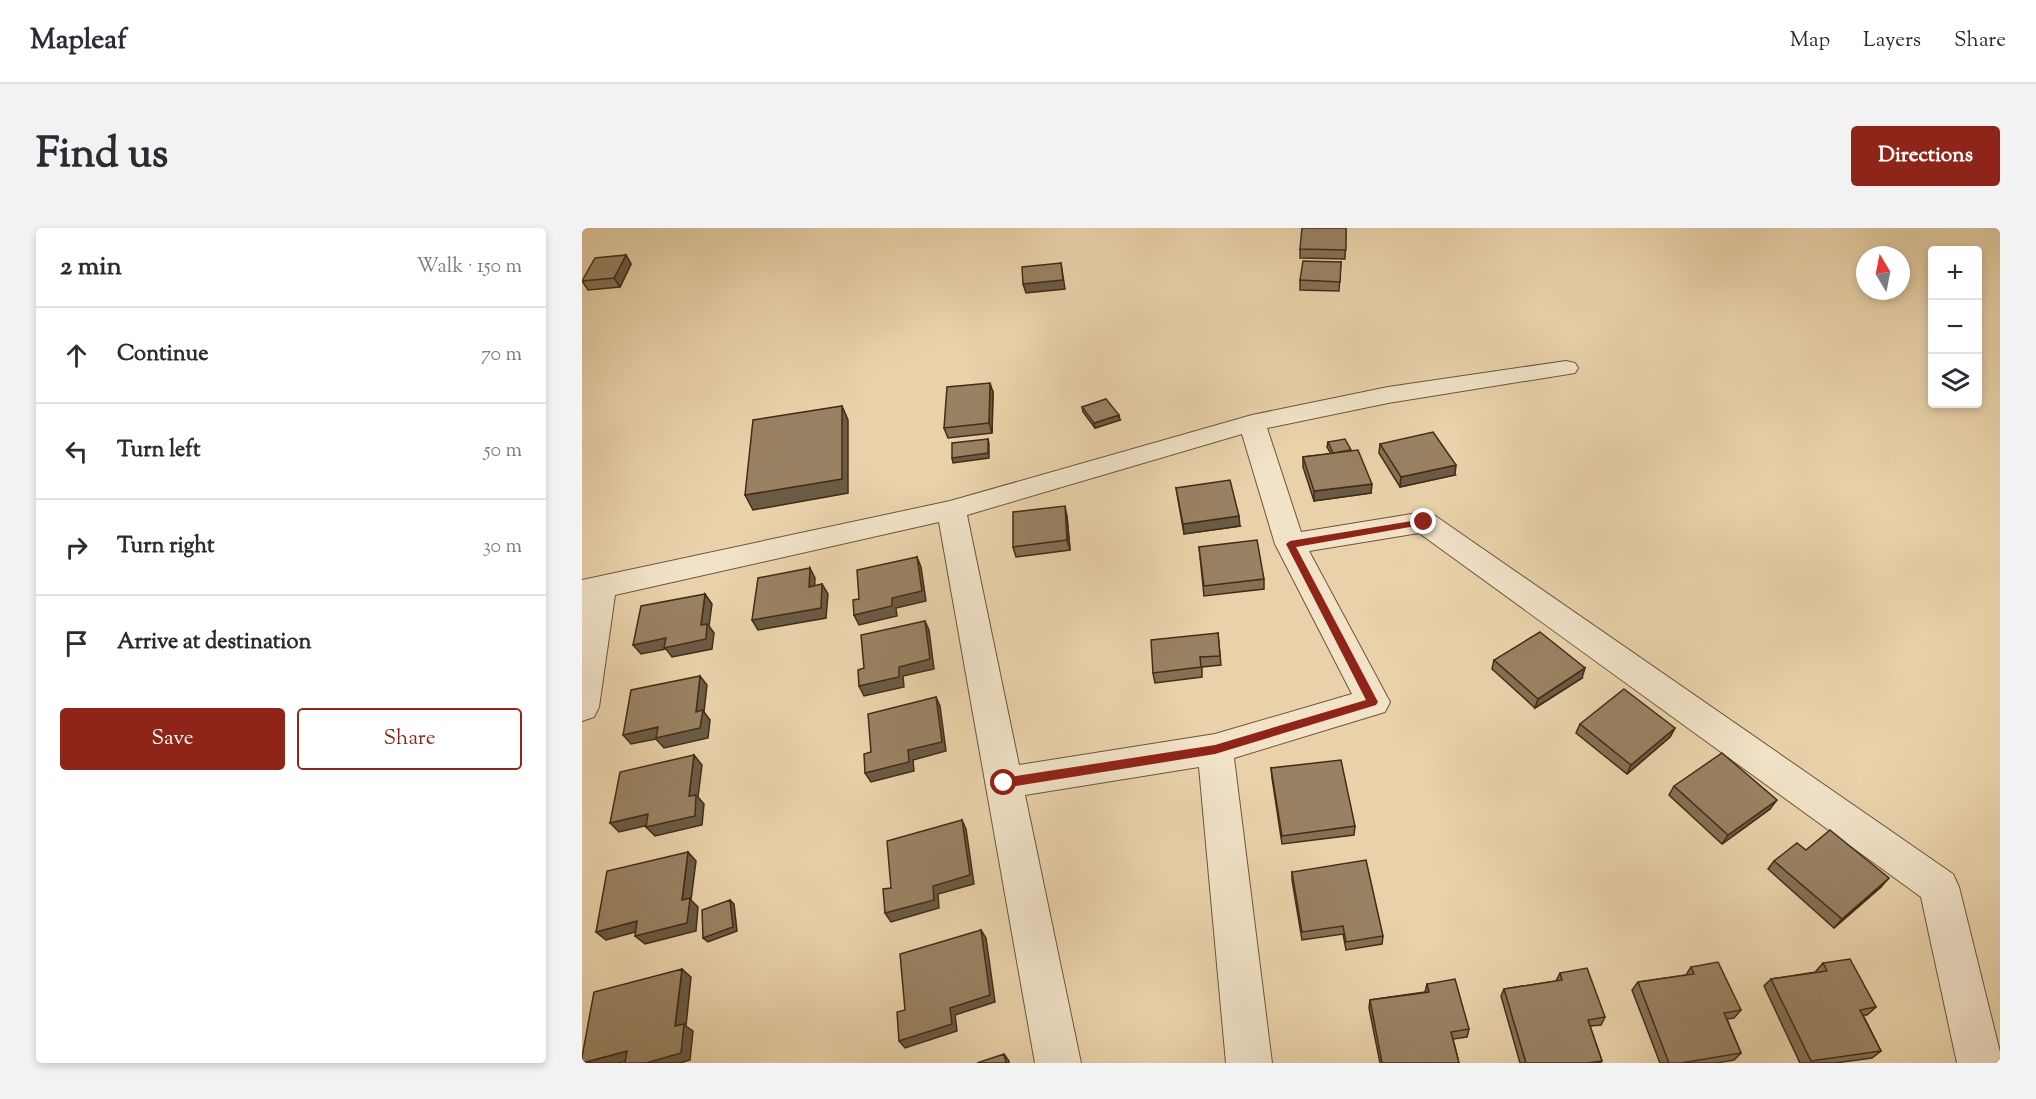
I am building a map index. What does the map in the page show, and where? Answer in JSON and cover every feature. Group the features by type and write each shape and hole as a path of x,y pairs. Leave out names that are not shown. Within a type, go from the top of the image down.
{"street":[{"path":"582,707 592,589 951,510 1252,423 1388,395 1566,368"},
{"path":"1004,783 1215,749 1372,702 1290,544 1252,423"},
{"path":"951,510 1058,1063"},
{"path":"1290,544 1424,522 1940,887 1980,1063"},
{"path":"1215,749 1249,1063"}],"building":[{"path":"1302,228 1346,228 1346,250 1300,249"},
{"path":"626,255 614,278 582,281 595,258"},
{"path":"1303,261 1341,262 1340,282 1300,280"},
{"path":"1061,263 1063,280 1023,284 1022,267"},
{"path":"990,383 989,423 944,428 947,387"},
{"path":"1106,399 1119,415 1094,423 1082,407"},
{"path":"842,406 842,479 745,495 753,420"},
{"path":"1433,432 1456,465 1401,477 1380,444"},
{"path":"988,439 988,453 952,458 952,443"},
{"path":"1345,439 1351,450 1333,453 1328,442"},
{"path":"1358,450 1372,484 1314,491 1303,457"},
{"path":"1230,480 1239,516 1183,524 1176,488"},
{"path":"1065,506 1067,540 1013,547 1013,512"},
{"path":"1257,540 1264,579 1204,586 1199,547"},
{"path":"917,557 922,591 892,598 892,606 854,615 853,600 859,599 857,570"},
{"path":"810,568 809,587 822,584 821,608 752,620 758,578"},
{"path":"705,594 701,625 707,624 706,639 664,648 666,638 633,645 641,606"},
{"path":"925,621 930,659 899,667 899,677 859,686 858,670 864,668 861,635"},
{"path":"1540,632 1585,668 1538,699 1494,660"},
{"path":"1218,633 1220,656 1200,657 1201,667 1153,673 1151,640"},
{"path":"700,676 696,712 703,710 700,728 656,738 658,727 623,735 631,690"},
{"path":"1624,689 1675,728 1631,765 1580,724"},
{"path":"936,697 942,742 908,750 909,762 865,773 864,754 871,752 868,714"},
{"path":"1722,753 1777,800 1728,835 1674,786"},
{"path":"694,755 689,796 696,795 695,816 646,827 648,814 610,823 620,772"},
{"path":"1341,760 1355,826 1282,836 1271,768"},
{"path":"962,820 970,875 933,886 934,900 885,913 883,889 891,888 887,841"},
{"path":"1830,830 1889,878 1842,919 1774,861 1797,843 1806,850"},
{"path":"688,852 682,900 690,898 687,923 635,936 637,921 596,932 607,871"},
{"path":"1366,860 1383,936 1346,942 1343,926 1302,932 1292,872"},
{"path":"730,900 733,927 703,938 702,910"},
{"path":"981,930 990,995 950,1008 952,1024 899,1041 897,1012 905,1010 900,954"},
{"path":"1850,959 1876,1007 1860,1010 1881,1051 1811,1061 1771,979 1827,971 1823,963"},
{"path":"1718,962 1741,1010 1724,1013 1741,1053 1669,1063 1638,982 1694,974 1691,967"},
{"path":"1587,968 1605,1017 1588,1020 1602,1061 1526,1063 1504,989 1562,980 1560,973"},
{"path":"682,969 675,1026 684,1024 681,1053 646,1063 625,1063 627,1051 582,1063 594,992"},
{"path":"1455,979 1469,1029 1451,1032 1459,1063 1382,1063 1370,1000 1429,992 1427,984"},
{"path":"1004,1054 1006,1063 977,1063"}],"route":[{"path":"1004,783 1215,749 1372,702 1290,544 1424,522"}]}
